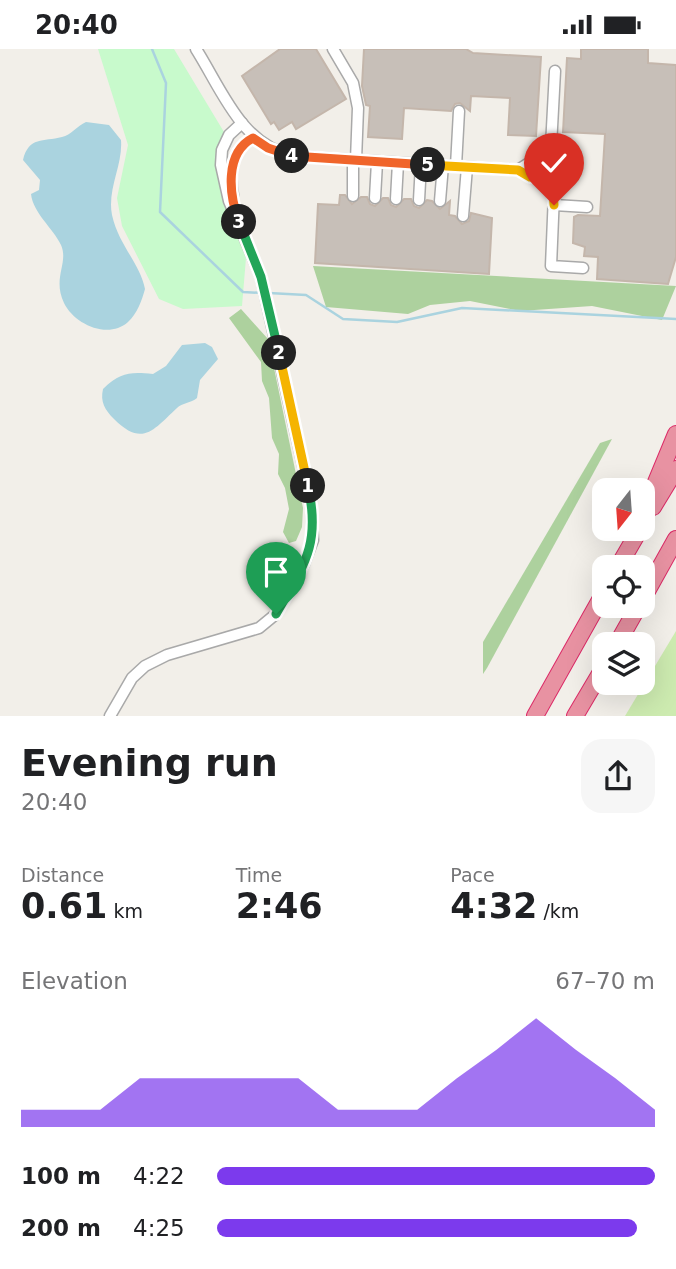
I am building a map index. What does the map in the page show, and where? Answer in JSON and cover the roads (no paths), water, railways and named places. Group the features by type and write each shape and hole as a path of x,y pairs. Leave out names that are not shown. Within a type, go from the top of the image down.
{"highway":[{"path":"655,485 676,434"},
{"path":"655,503 676,469"},
{"path":"655,578 676,539"},
{"path":"655,588 676,563"},
{"path":"535,716 592,614"},
{"path":"575,716 592,687"}],"street":[{"path":"196,49 242,123 253,138 268,148 293,156 518,170 530,177 552,179"},
{"path":"333,49 353,83 358,108 353,196"},
{"path":"555,71 550,165 554,205 551,266 583,268"},
{"path":"459,111 463,216"},
{"path":"110,716 132,678 145,666 167,655 259,628 276,614 304,564 313,540 311,501 261,277 237,218 221,165 222,150 229,135 242,123"},
{"path":"237,218 232,166 240,146 253,138"},
{"path":"375,198 377,162"},
{"path":"396,199 398,163"},
{"path":"518,170 529,163 550,165"},
{"path":"419,200 421,164"},
{"path":"440,201 443,165"},
{"path":"554,205 587,207"}],"water":[{"path":"86,122 109,125 121,140 112,196 112,215 119,236 139,271 145,289 139,307 131,319 111,330 83,323 64,303 60,286 63,258 61,245 35,208 31,194 39,190 40,180 23,160 33,143 65,136"},
{"path":"205,343 212,347 218,359 200,380 197,398 179,406 155,428 141,434 133,432 124,428 108,412 103,402 103,389 115,379 132,373 153,374 166,366 182,345"}],"waterway":[{"path":"152,49 166,83 160,212 243,292 263,293"},
{"path":"269,293 306,295 343,319 397,322 462,308 676,319"}]}
